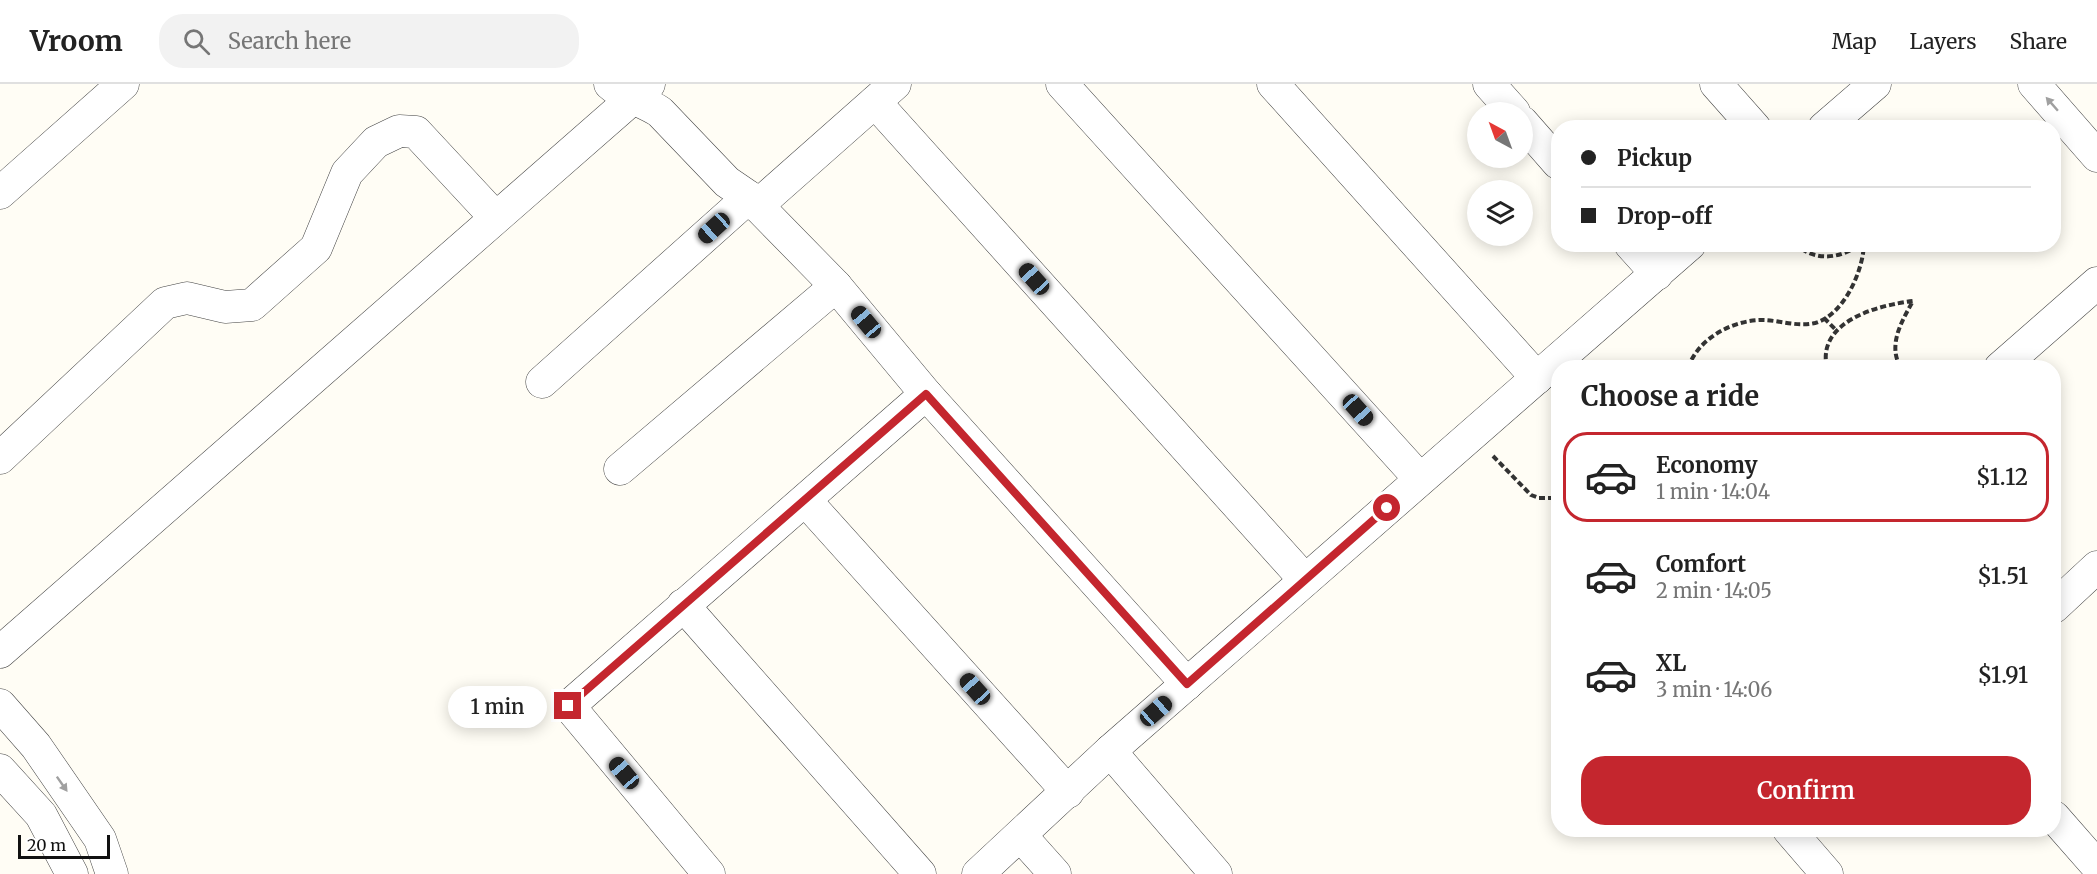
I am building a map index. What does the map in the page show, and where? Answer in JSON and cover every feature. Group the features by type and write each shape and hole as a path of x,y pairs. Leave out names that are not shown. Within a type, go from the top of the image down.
{"street":[{"path":"0,194 123,84"},
{"path":"1062,84 1420,479"},
{"path":"1273,84 1537,378"},
{"path":"1489,84 1505,102"},
{"path":"1716,84 1748,120"},
{"path":"1833,120 1875,84"},
{"path":"2034,84 2097,156"},
{"path":"0,652 495,217 630,88 660,112 727,182 753,201 836,286 926,394 1187,684"},
{"path":"542,382 753,201 885,93 1305,580"},
{"path":"0,458 165,303 187,298 225,307 252,305 316,248 347,173 376,142 399,131 416,132 495,217"},
{"path":"1533,135 1551,155"},
{"path":"1637,252 1657,274"},
{"path":"1558,360 1681,252"},
{"path":"2009,360 2097,283"},
{"path":"620,469 836,286"},
{"path":"978,874 1110,751 1551,366"},
{"path":"708,874 568,706 806,501 926,394"},
{"path":"806,501 1068,792"},
{"path":"2061,600 2097,567"},
{"path":"683,605 920,874"},
{"path":"0,705 36,746 100,839 112,874"},
{"path":"36,746 1,771 41,815 72,874"},
{"path":"1110,751 1216,874"},
{"path":"2061,825 2097,866"},
{"path":"1021,836 1055,874"},
{"path":"1800,837 1827,874"}],"path":[{"path":"1804,252 1820,257 1851,252"},
{"path":"1690,360 1710,338 1736,324 1762,320 1803,324 1817,322 1824,318 1835,310 1849,290 1860,269 1862,252"},
{"path":"1826,360 1826,352 1836,330 1870,310 1892,304 1913,302 1898,332 1897,360"},
{"path":"1824,318 1836,330"},
{"path":"1473,434 1531,495 1551,498"}],"route":[{"path":"568,706 806,501 926,394 1187,684 1387,508"}]}
